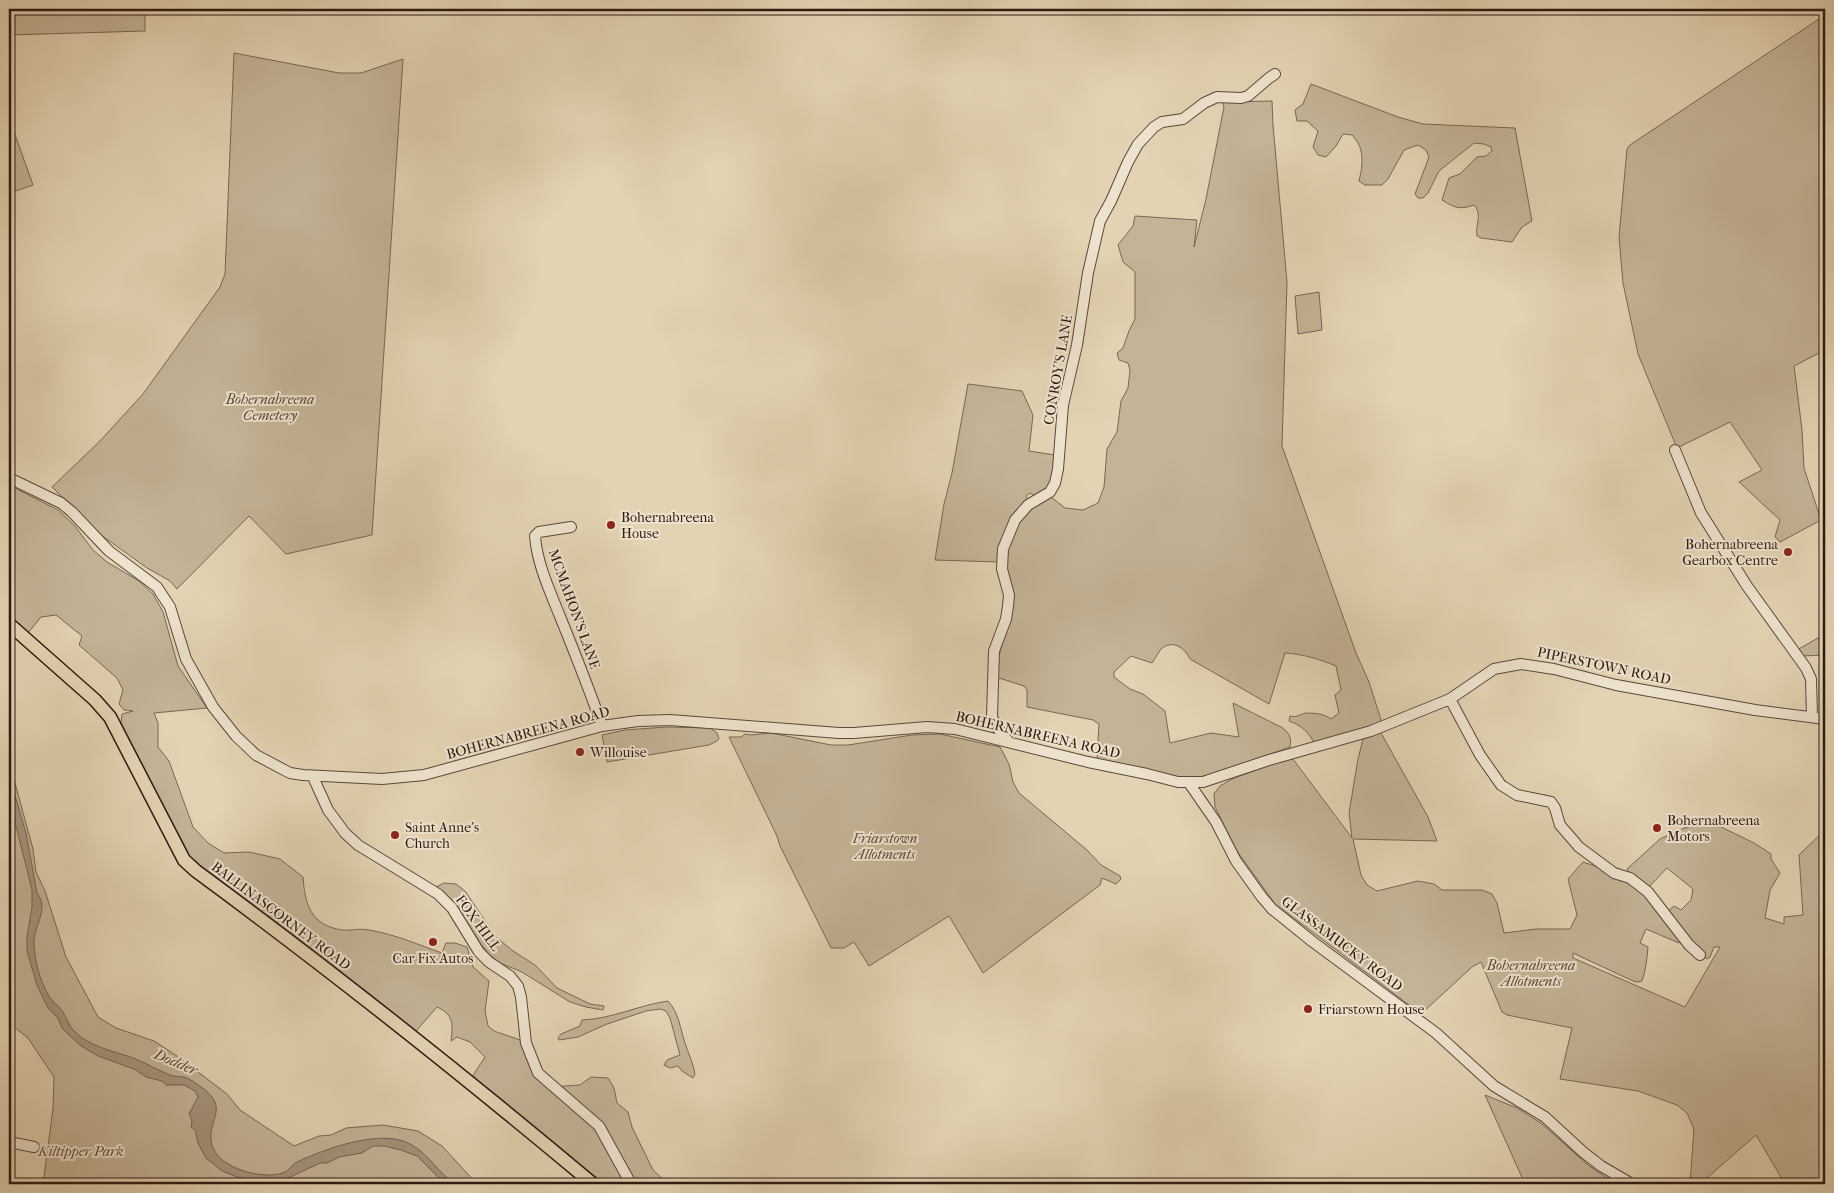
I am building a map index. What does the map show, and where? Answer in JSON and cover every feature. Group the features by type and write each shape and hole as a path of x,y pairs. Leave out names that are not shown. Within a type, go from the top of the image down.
{"main road":[{"name":"BALLINASCORNEY ROAD","path":"9,624 95,700 107,713 184,860 196,871 294,943 516,1120 593,1184"}],"street":[{"name":"CONROY'S LANE","path":"1009,742 995,725 992,716 994,651 1006,619 1009,595 1002,569 1003,549 1015,520 1028,505 1050,492 1055,483 1058,469 1063,405 1077,346 1088,273 1100,221 1138,144 1154,127 1162,122 1183,119 1204,103 1217,98 1241,98 1248,96 1275,74"},
{"path":"1675,450 1701,513 1747,586 1806,668 1811,679 1812,717"},
{"name":"BOHERNABREENA ROAD","path":"9,478 61,503 109,551 157,587 170,607 181,646 192,673 213,707 236,736 256,755 290,772 313,777 382,779 424,775 602,726 654,719 839,733 899,728 942,728 1189,783"},
{"name":"MCMAHON'S LANE","path":"570,527 539,532 535,536 536,545 539,561 602,726"},
{"name":"PIPERSTOWN ROAD","path":"1189,783 1216,779 1269,760 1371,731 1450,699 1494,670 1521,664 1554,668 1616,685 1755,710 1825,719"},
{"path":"1450,699 1480,754 1501,785 1518,795 1551,802 1560,824 1579,847 1614,872 1630,878 1648,892 1689,945 1700,955"},
{"name":"FOX HILL","path":"313,777 328,810 345,833 358,844 438,894 452,908 479,952 489,962 510,976 518,986 526,1043 538,1072 599,1126 631,1184"},
{"name":"GLASSAMUCKY ROAD","path":"1189,783 1216,822 1236,861 1272,909 1313,942 1436,1033 1494,1086 1545,1116 1601,1166 1632,1184"},
{"path":"9,1142 34,1147"}],"green space":[{"path":"9,9 145,9 145,31 9,35"},
{"path":"1825,15 1825,350 1794,366 1802,430 1804,468 1821,520 1780,542 1775,537 1780,520 1739,482 1762,470 1730,422 1677,448 1638,354 1623,283 1619,237 1627,149 1630,145"},
{"name":"Bohernabreena Cemetery","path":"234,53 339,73 361,73 403,59 372,535 286,554 249,516 177,589 170,581 147,568 101,535 52,487 100,441 143,394 220,287 225,274"},
{"path":"1311,84 1398,117 1423,124 1515,128 1532,221 1522,227 1512,242 1481,238 1477,236 1478,213 1474,205 1458,207 1442,200 1449,178 1460,174 1477,157 1486,156 1492,151 1491,147 1484,144 1474,143 1439,171 1428,193 1423,198 1418,198 1415,194 1429,157 1426,150 1418,145 1404,150 1388,179 1382,185 1365,185 1359,181 1362,156 1359,145 1352,135 1343,134 1336,146 1326,157 1318,155 1313,147 1318,131 1307,121 1297,121 1295,110 1303,104"},
{"path":"1272,101 1287,282 1282,446 1356,653 1369,682 1382,723 1315,744 1305,730 1289,721 1290,716 1306,713 1320,714 1331,719 1339,713 1335,695 1341,690 1336,666 1311,657 1285,653 1269,704 1190,659 1185,651 1178,646 1165,646 1152,663 1131,656 1114,672 1114,677 1130,689 1143,694 1165,711 1170,743 1211,733 1239,737 1233,703 1281,727 1286,731 1291,741 1290,747 1206,777 1187,779 1097,759 1099,724 1093,720 1027,707 1027,690 1024,686 996,677 1006,623 1007,557 1015,530 1034,507 1051,497 1065,508 1083,510 1098,503 1104,487 1107,449 1117,432 1121,401 1128,388 1130,370 1128,363 1119,360 1117,353 1123,348 1135,319 1135,272 1123,262 1118,245 1133,226 1135,216 1197,220 1194,247 1206,199 1224,107 1222,102"},
{"path":"9,118 33,185 10,193 12,240 9,243"},
{"path":"1319,292 1322,330 1298,334 1295,296"},
{"path":"968,384 1022,391 1033,415 1029,451 1055,455 1054,475 1049,487 1035,496 1030,493 1026,496 1028,500 999,562 935,560"},
{"path":"9,485 58,510 74,525 93,550 107,562 139,581 153,594 163,612 178,666 207,708 154,713 158,723 158,747 169,761 193,827 208,843 224,853 249,852 280,859 303,877 305,896 311,912 316,918 331,927 342,930 362,929 378,932 442,953 446,943 455,943 467,947 473,967 489,981 485,1011 488,1026 494,1031 520,1040 551,1087 580,1085 591,1077 608,1078 614,1088 617,1103 628,1112 632,1127 653,1170 668,1184 604,1184 472,1077 485,1057 470,1042 457,1037 451,1041 451,1021 447,1013 437,1007 416,1031 185,852 121,723 122,714 133,711 124,710 119,704 123,690 117,678 79,645 82,636 56,615 41,617 28,633 9,617"},
{"path":"1825,634 1825,655 1802,656 1797,650"},
{"path":"666,727 710,728 717,733 719,738 709,745 607,762 602,735 625,730"},
{"name":"Friarstown Allotments","path":"771,733 831,745 848,745 912,735 940,734 1000,747 1009,764 1013,782 1019,793 1087,850 1101,865 1120,876 1121,879 1116,884 1102,878 1100,885 983,973 949,916 869,966 854,942 844,948 831,948 780,846 777,836 729,737"},
{"name":"Bohernabreena Allotments","path":"1381,733 1428,817 1437,841 1353,839 1361,875 1367,885 1377,891 1418,881 1434,884 1442,890 1482,890 1492,894 1497,903 1504,933 1536,929 1570,929 1577,915 1568,879 1583,862 1600,868 1624,879 1646,895 1660,910 1680,938 1679,943 1646,929 1640,943 1648,947 1646,964 1642,981 1637,982 1573,953 1573,958 1685,1007 1720,947 1714,947 1710,957 1707,959 1692,945 1666,913 1674,906 1681,910 1691,900 1693,889 1667,868 1648,888 1630,875 1627,869 1660,839 1697,824 1719,826 1754,843 1771,854 1771,859 1780,873 1770,890 1765,918 1784,924 1784,917 1803,915 1799,855 1825,830 1825,1184 1785,1184 1756,1135 1700,1184 1690,1184 1694,1129 1687,1113 1677,1105 1638,1091 1560,1079 1572,1028 1507,1015 1502,1012 1481,962 1472,967 1421,1014 1275,904 1237,851 1215,807 1214,794 1220,786 1232,779 1272,764 1293,759 1352,838 1349,813 1363,739"},
{"name":"Kiltipper Park","path":"9,761 33,849 36,872 45,891 66,957 98,1017 116,1028 154,1041 177,1056 227,1094 240,1110 294,1146 319,1136 331,1135 346,1128 383,1125 418,1131 442,1146 477,1184 43,1184 53,1109 54,1077 28,1038 9,1023"},
{"path":"444,883 456,884 465,891 496,937 535,965 557,988 590,1004 604,1006 603,1010 570,1002 522,972 500,963 480,943 455,903 436,887"},
{"path":"668,1001 679,1021 695,1074 693,1078 678,1066 670,1068 664,1065 667,1060 680,1055 670,1018 666,1011 660,1009 646,1011 607,1024 578,1037 559,1040 558,1038 561,1034 580,1026 582,1020 604,1017"},
{"path":"1485,1095 1517,1108 1542,1124 1588,1165 1615,1184 1525,1184"}],"shaded area":[{"path":"9,775 26,833 37,893 42,905 42,912 34,938 38,970 49,996 62,1011 74,1031 96,1045 136,1059 170,1075 187,1078 204,1089 215,1102 216,1108 211,1133 213,1148 225,1162 242,1170 260,1174 279,1174 287,1171 297,1162 322,1151 353,1142 384,1138 410,1144 455,1184 445,1184 417,1156 384,1146 373,1146 362,1153 339,1157 327,1163 320,1163 286,1179 266,1181 240,1178 222,1171 206,1158 198,1143 195,1130 191,1127 192,1120 189,1114 198,1097 195,1091 184,1085 166,1085 162,1081 146,1077 134,1069 98,1056 81,1046 62,1028 58,1018 48,1008 37,985 27,951 32,890 9,798"}],"place":[{"name":"Bohernabreena House","path":"611,525"},
{"name":"Bohernabreena Gearbox Centre","path":"1788,552"},
{"name":"Willouise","path":"580,752"},
{"name":"Bohernabreena Motors","path":"1657,828"},
{"name":"Saint Anne's Church","path":"395,835"},
{"name":"Car Fix Autos","path":"433,942"},
{"name":"Friarstown House","path":"1308,1009"}],"water label":[{"name":"Dodder","path":"176,1062"}]}
